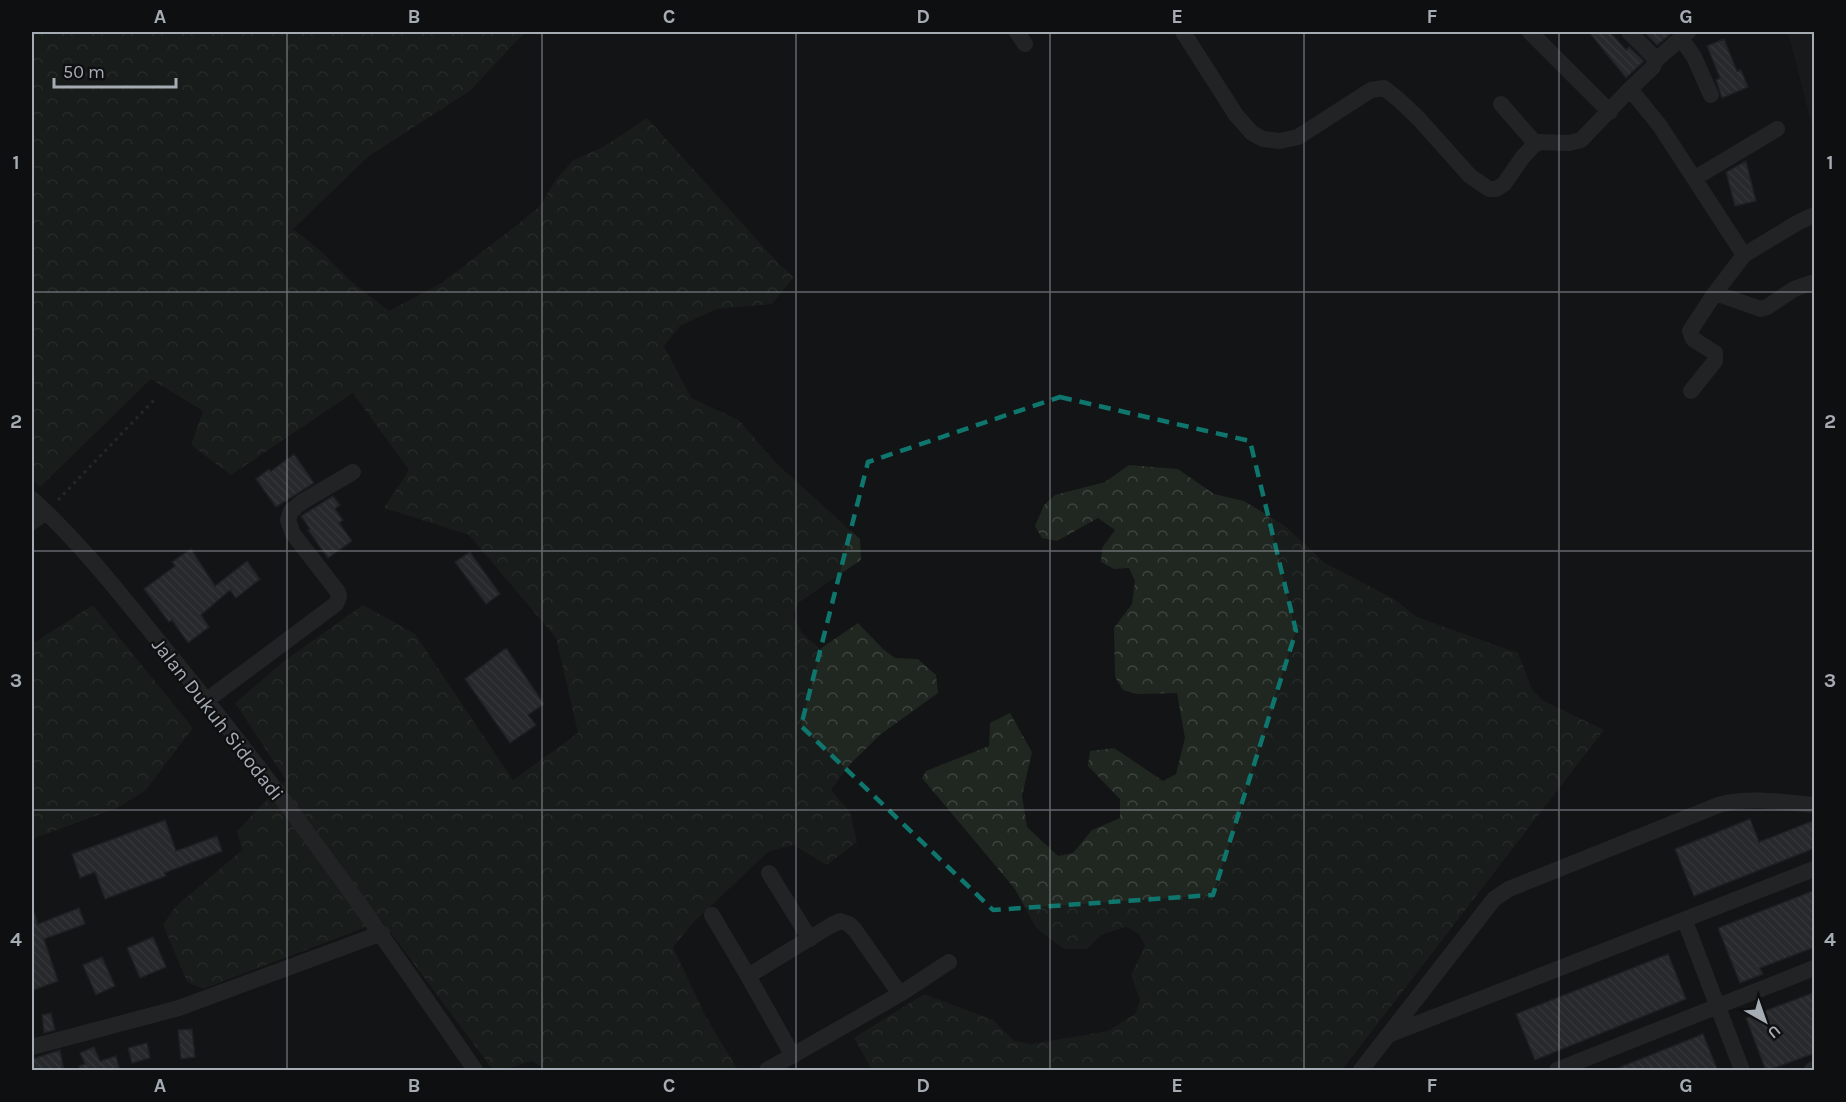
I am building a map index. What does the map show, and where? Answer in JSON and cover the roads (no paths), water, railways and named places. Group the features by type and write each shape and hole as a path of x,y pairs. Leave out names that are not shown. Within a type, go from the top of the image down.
{"street":[{"path":"1183,32 1236,115 1252,133 1263,139 1281,141 1298,137 1352,101 1380,88 1389,90 1399,99 1470,176 1489,189 1496,189 1504,184 1522,158 1536,144 1569,143 1581,140 1653,67 1655,61 1685,35 1711,95"},
{"path":"1530,32 1610,112"},
{"path":"1629,32 1653,56 1655,61"},
{"path":"1630,89 1660,126 1744,255"},
{"path":"1500,104 1536,144"},
{"path":"1695,178 1777,129"},
{"path":"1691,391 1715,361 1715,353 1693,339 1690,331 1714,293 1744,255 1814,219"},
{"path":"1714,293 1761,309 1794,289 1815,282"},
{"path":"207,700 336,604 339,597 338,592 293,534 288,520 291,511 302,502 353,472"},
{"name":"Jalan Dukuh Sidodadi","path":"32,499 83,549 207,700 382,933 475,1071"},
{"path":"32,522 46,512"},
{"path":"1361,1071 1494,899 1509,890 1721,804 1760,799 1815,805"},
{"path":"1386,1036 1815,869"},
{"path":"769,873 810,939"},
{"path":"712,915 792,1056"},
{"path":"748,976 840,921 849,924 855,930 900,994"},
{"path":"1685,921 1742,1071"},
{"path":"32,1047 179,1008 382,933"},
{"path":"767,1071 900,994 949,962"},
{"path":"1557,1071 1815,968"}]}
